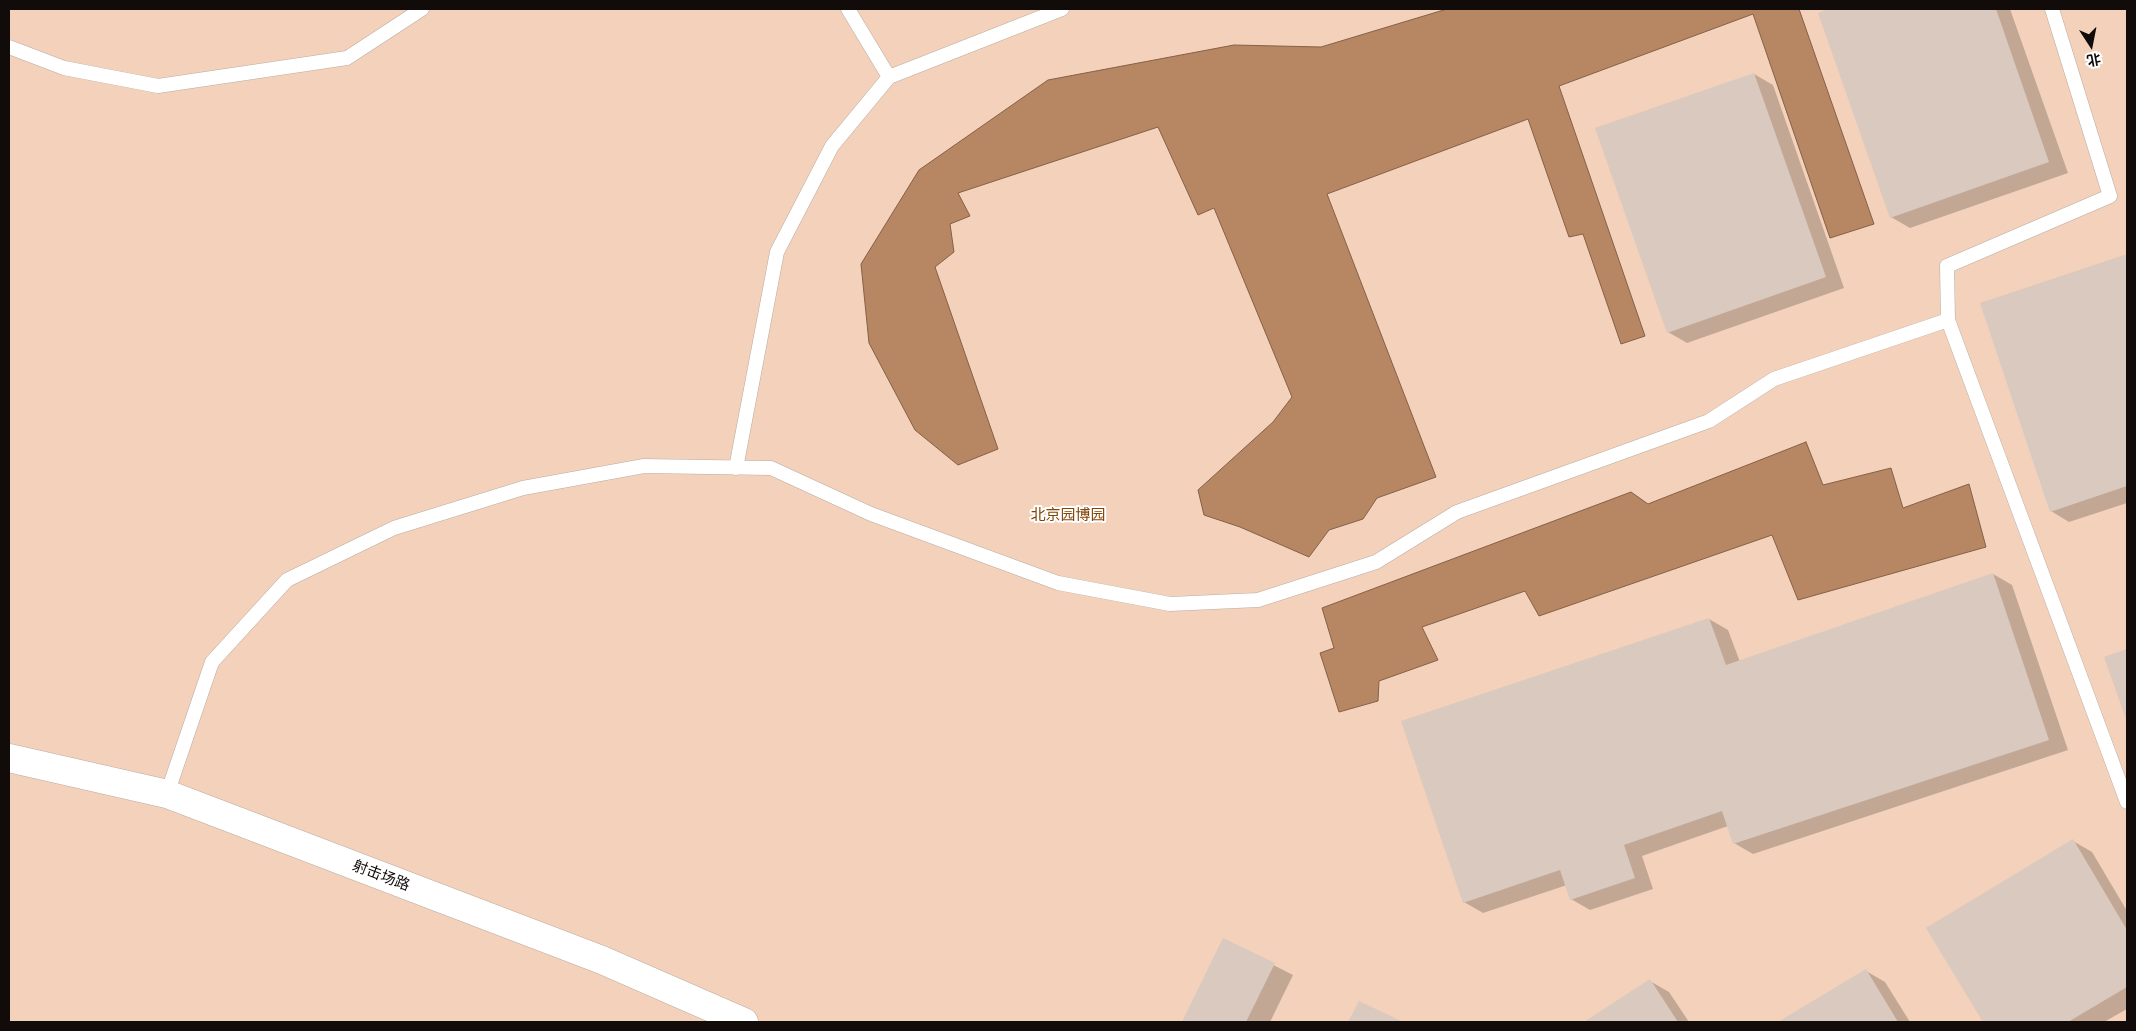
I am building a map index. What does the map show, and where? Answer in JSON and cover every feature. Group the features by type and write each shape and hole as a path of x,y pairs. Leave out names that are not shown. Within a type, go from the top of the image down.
{"street":[{"name":"射击场路","path":"9,758 167,794 602,960 744,1022"}],"lane":[{"path":"9,47 64,68 158,86 347,58 422,9"},
{"path":"848,9 889,76"},
{"path":"736,468 777,252 832,146 889,76 1062,9"},
{"path":"2052,9 2110,196 1947,266 1948,320 2127,802"},
{"path":"167,794 212,662 287,580 394,528 523,488 644,466 771,468 871,514 1058,583 1170,604 1258,600 1376,562 1457,512 1709,421 1774,379 1948,320"}],"green space":[{"name":"北京园博园","path":"9,9 2127,9 2127,1022 9,1022"}],"shaded area":[{"path":"1447,9 1799,9 1874,224 1830,238 1753,14 1559,86 1645,336 1621,344 1583,234 1569,237 1528,119 1327,194 1436,477 1377,498 1363,519 1329,530 1309,557 1240,527 1204,515 1198,490 1273,422 1292,397 1214,208 1198,215 1158,127 958,193 970,216 950,224 954,252 935,267 998,449 958,465 915,430 869,343 861,264 919,170 1048,80 1234,45 1321,47"},
{"path":"1806,442 1823,485 1891,468 1903,508 1969,484 1986,547 1798,600 1772,535 1539,616 1525,591 1422,627 1438,660 1379,681 1378,701 1339,712 1320,653 1334,648 1322,608 1631,492 1648,504"}],"building":[{"path":"1829,9 1996,9 2049,162 1890,218 1818,13"},
{"path":"1754,73 1826,277 1667,333 1595,128"},
{"path":"2127,254 2127,486 2050,512 1980,303"},
{"path":"1993,573 2049,740 1733,844 1722,811 1624,845 1635,878 1570,900 1560,870 1463,903 1401,721 1709,618 1726,665"},
{"path":"2127,649 2127,722 2104,657"},
{"path":"2073,839 2127,930 2127,987 2068,1022 1983,1022 1926,928"},
{"path":"1223,938 1275,963 1246,1022 1182,1022"},
{"path":"1866,969 1898,1022 1778,1022"},
{"path":"1650,979 1678,1022 1584,1022"},
{"path":"1359,1001 1403,1022 1348,1022"}]}
